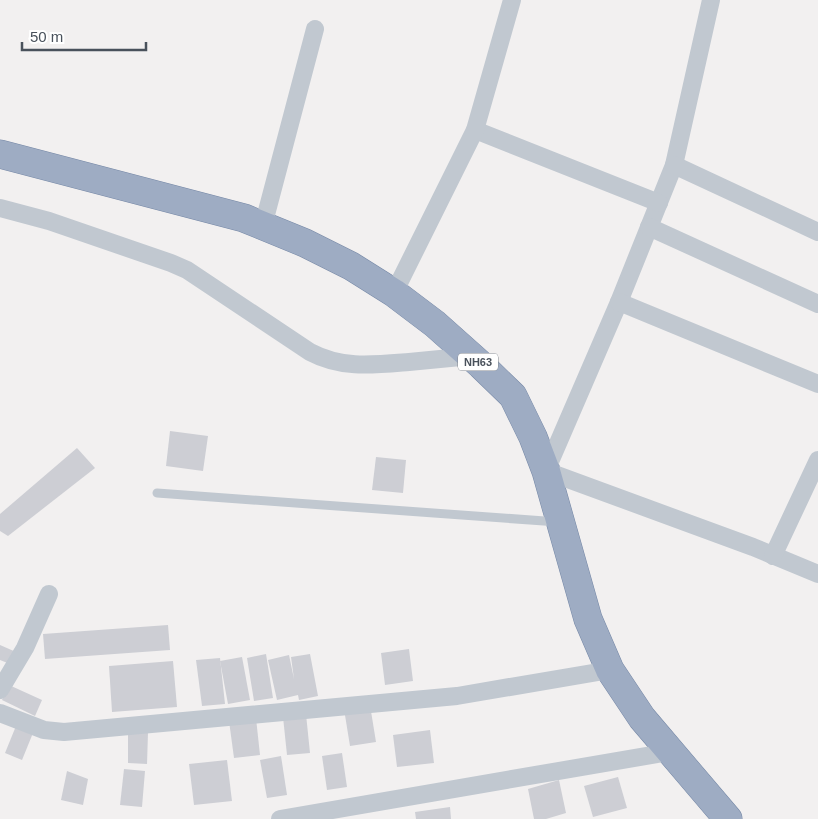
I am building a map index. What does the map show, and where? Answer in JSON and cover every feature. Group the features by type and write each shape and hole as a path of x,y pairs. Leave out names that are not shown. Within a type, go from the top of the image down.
{"highway":[{"name":"NH63","path":"0,154 244,218 305,243 351,266 394,293 435,324 471,356 513,396 533,437 546,472 588,619 610,670 642,718 728,819"}],"street":[{"path":"394,293 475,130 512,0"},
{"path":"711,0 674,165 619,302 546,472 818,574"},
{"path":"263,226 315,30"},
{"path":"475,130 659,203"},
{"path":"674,165 818,232"},
{"path":"0,208 49,221 171,262 310,352 330,361 349,365 369,366 471,356"},
{"path":"648,227 818,304"},
{"path":"619,302 818,384"},
{"path":"773,556 818,460"},
{"path":"0,690 25,648 49,594"},
{"path":"0,713 44,730 64,732 457,696 610,670"},
{"path":"280,819 669,752"}],"lane":[{"path":"157,493 561,522"}],"building":[{"path":"170,431 208,436 203,471 166,466"},
{"path":"77,448 95,468 8,536 0,531 0,514"},
{"path":"376,457 406,460 403,493 372,490"},
{"path":"168,625 170,650 45,659 43,634"},
{"path":"0,645 16,652 10,664 0,660"},
{"path":"409,649 413,681 385,685 381,653"},
{"path":"266,654 273,698 254,701 247,658"},
{"path":"310,654 318,696 299,700 298,695 277,700 268,660 289,655 294,679 291,657"},
{"path":"242,657 250,700 228,704 220,661"},
{"path":"220,658 225,704 202,706 196,660"},
{"path":"173,661 177,707 112,712 109,666"},
{"path":"9,685 42,700 35,716 2,700"},
{"path":"370,705 376,742 350,746 344,709"},
{"path":"306,714 310,753 287,755 283,717"},
{"path":"256,718 260,755 234,758 229,721"},
{"path":"16,726 33,733 22,760 5,753"},
{"path":"430,730 434,763 397,767 393,735"},
{"path":"128,733 148,733 147,764 128,763"},
{"path":"342,753 347,787 327,790 322,756"},
{"path":"281,756 287,795 267,798 260,760"},
{"path":"227,760 232,801 194,805 189,764"},
{"path":"124,769 145,771 142,807 120,805"},
{"path":"67,771 88,779 83,805 61,800"},
{"path":"618,777 627,808 593,817 584,786"},
{"path":"559,780 566,813 546,819 534,819 528,789"},
{"path":"450,807 451,819 416,819 415,812"}]}
